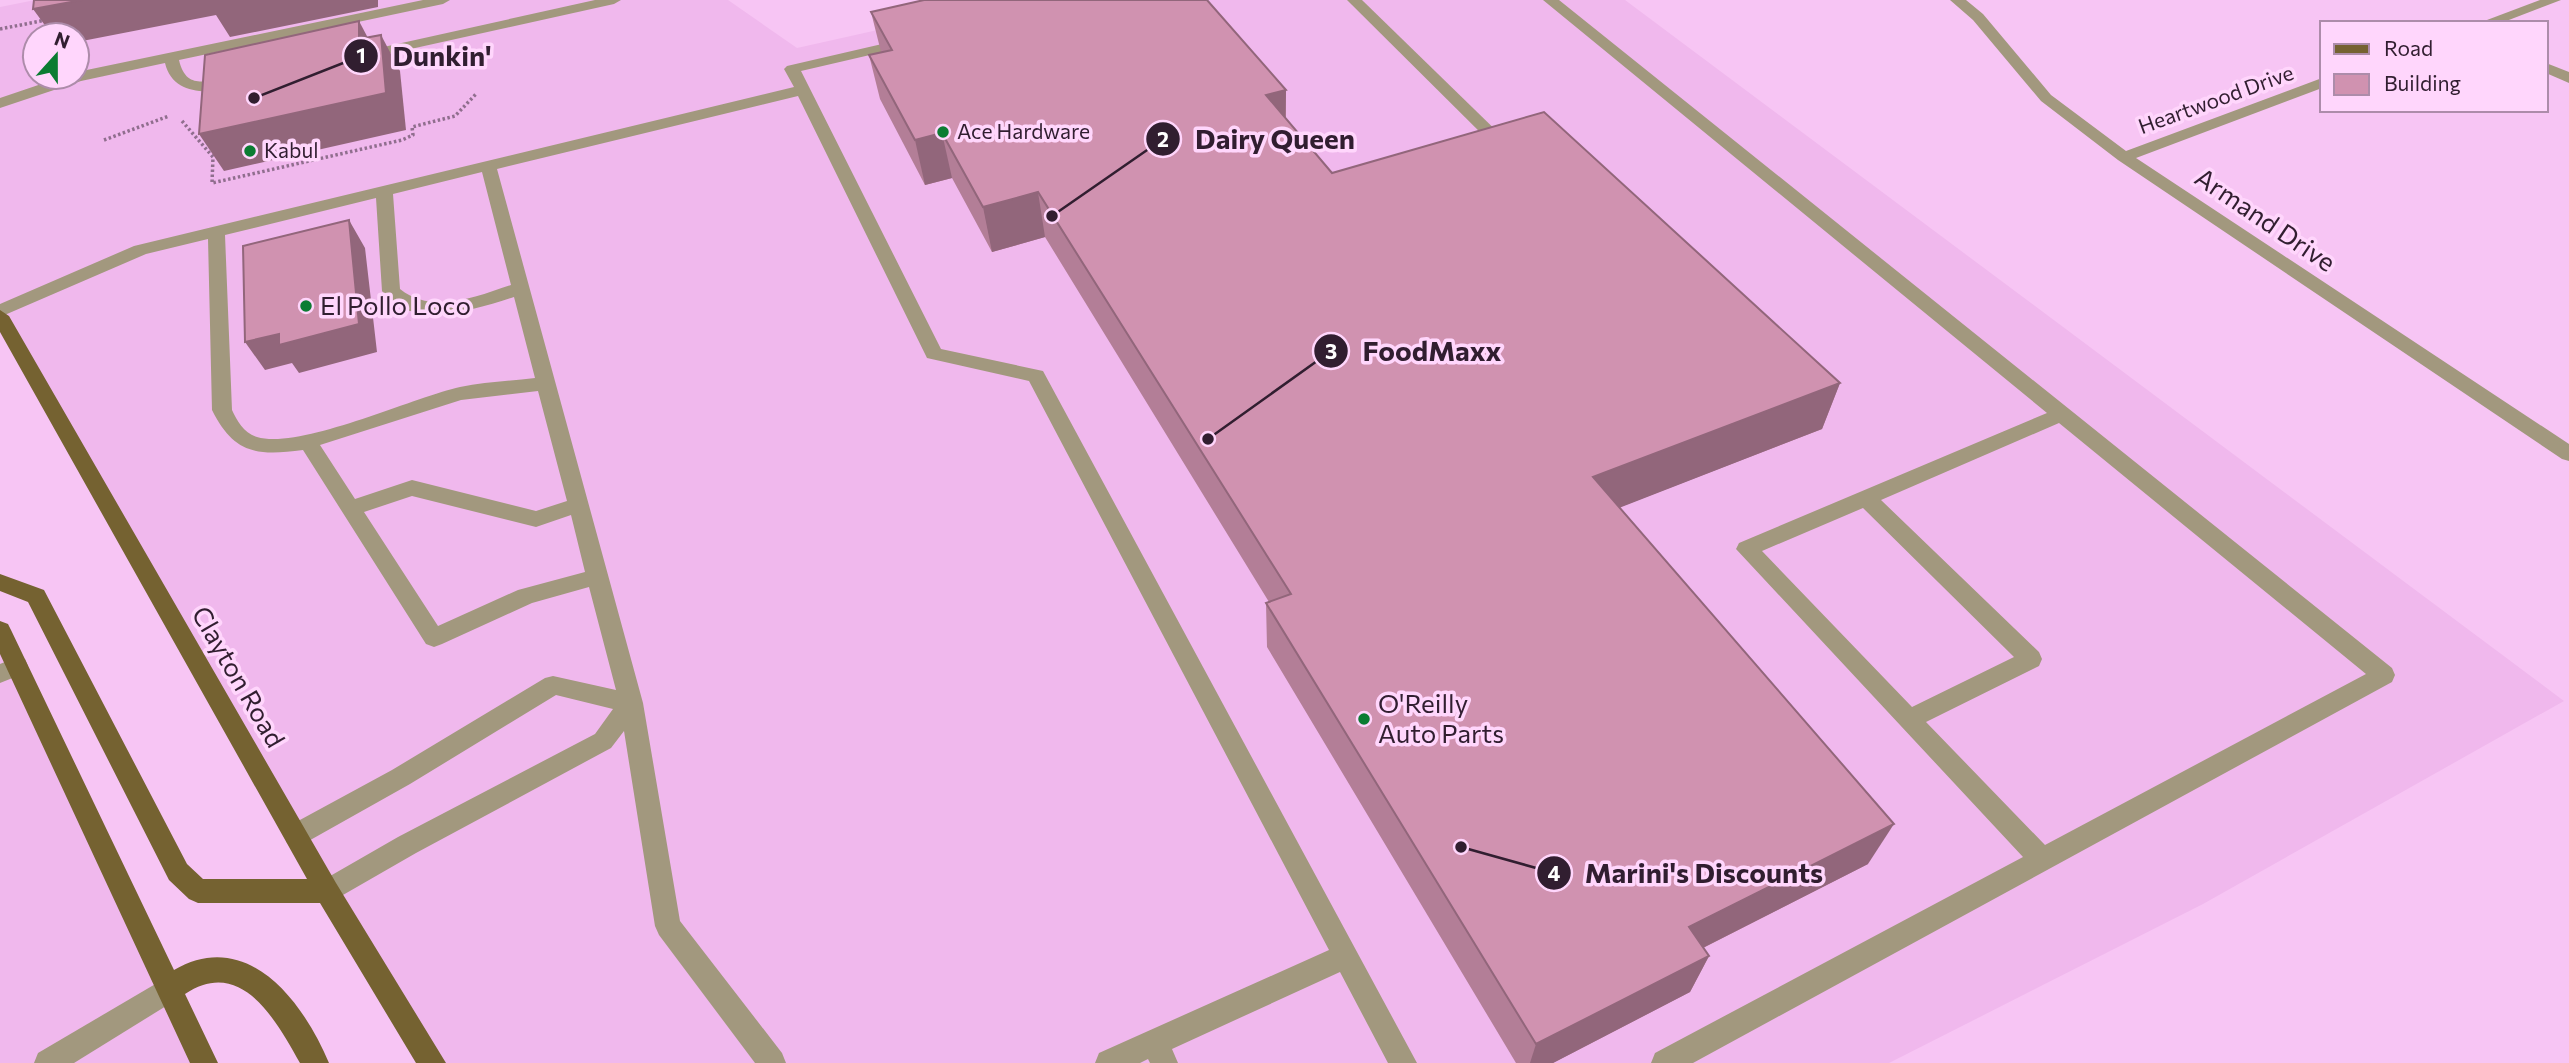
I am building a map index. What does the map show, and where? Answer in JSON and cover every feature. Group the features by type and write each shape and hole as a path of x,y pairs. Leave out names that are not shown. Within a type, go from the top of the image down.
{"main road":[{"name":"Clayton Road","path":"0,313 327,891 432,1063"},
{"path":"0,582 36,596 178,872 198,891 327,891"},
{"path":"0,630 8,670 204,1063"},
{"path":"169,989 198,972 230,969 257,982 288,1018 314,1063"}],"street":[{"path":"91,74 443,0"},
{"path":"345,59 455,33 465,35 614,0"},
{"path":"1354,0 1513,156"},
{"path":"1550,0 2384,675 1665,1063"},
{"name":"Armand Drive","path":"1957,0 1978,17 2046,98 2124,157 2569,454"},
{"path":"2492,21 2554,0"},
{"path":"927,38 792,69 934,354 1036,376 1403,1063"},
{"path":"171,56 172,70 178,79 196,86 218,86 244,81"},
{"path":"2548,68 2569,78"},
{"name":"Heartwood Drive","path":"2124,157 2320,84"},
{"path":"0,313 140,250 802,90"},
{"path":"0,103 36,91"},
{"path":"488,166 631,703 668,926 772,1063"},
{"path":"384,191 391,290 400,301 422,308 464,306 521,288"},
{"path":"216,231 222,410 229,428 249,444 273,447 309,442 460,394 546,383"},
{"path":"2042,860 1747,549 2062,414"},
{"path":"309,442 434,638 526,596 597,577"},
{"path":"351,508 412,488 536,519 578,505"},
{"path":"1866,498 2031,659 1909,720"},
{"path":"296,835 401,777 553,685 631,703"},
{"path":"327,891 407,845 603,741 631,703"},
{"path":"1108,1063 1160,1053 1345,956"},
{"path":"48,1063 169,989"}],"path":[{"path":"0,29 51,19"},
{"path":"176,114 213,158 212,183 402,140 412,135 412,127 455,116 477,93"}],"shaded area":[{"path":"35,0 728,0 797,48 1012,0 1625,0 2564,701 2203,904 1889,1063 432,1063 0,316 0,7"},
{"path":"0,630 204,1063 0,1063"}],"building":[{"path":"34,0 82,0 33,9"},
{"path":"924,0 1207,0 1286,90 1266,95 1332,173 1544,112 1840,383 1593,477 1894,824 1689,927 1709,956 1536,1044 1266,603 1291,594 1038,192 983,207 942,133 915,140 869,55 892,50 871,12"},
{"path":"359,21 359,39 381,35 386,93 199,134 205,55"},
{"path":"349,220 359,324 279,345 279,334 245,342 243,246"}],"place":[{"name":"Dunkin'","path":"254,98"},
{"name":"Ace Hardware","path":"943,132"},
{"name":"Kabul","path":"250,151"},
{"name":"Dairy Queen","path":"1052,216"},
{"name":"El Pollo Loco","path":"306,306"},
{"name":"FoodMaxx","path":"1208,439"},
{"name":"O'Reilly Auto Parts","path":"1364,719"},
{"name":"Marini's Discounts","path":"1461,847"}]}
